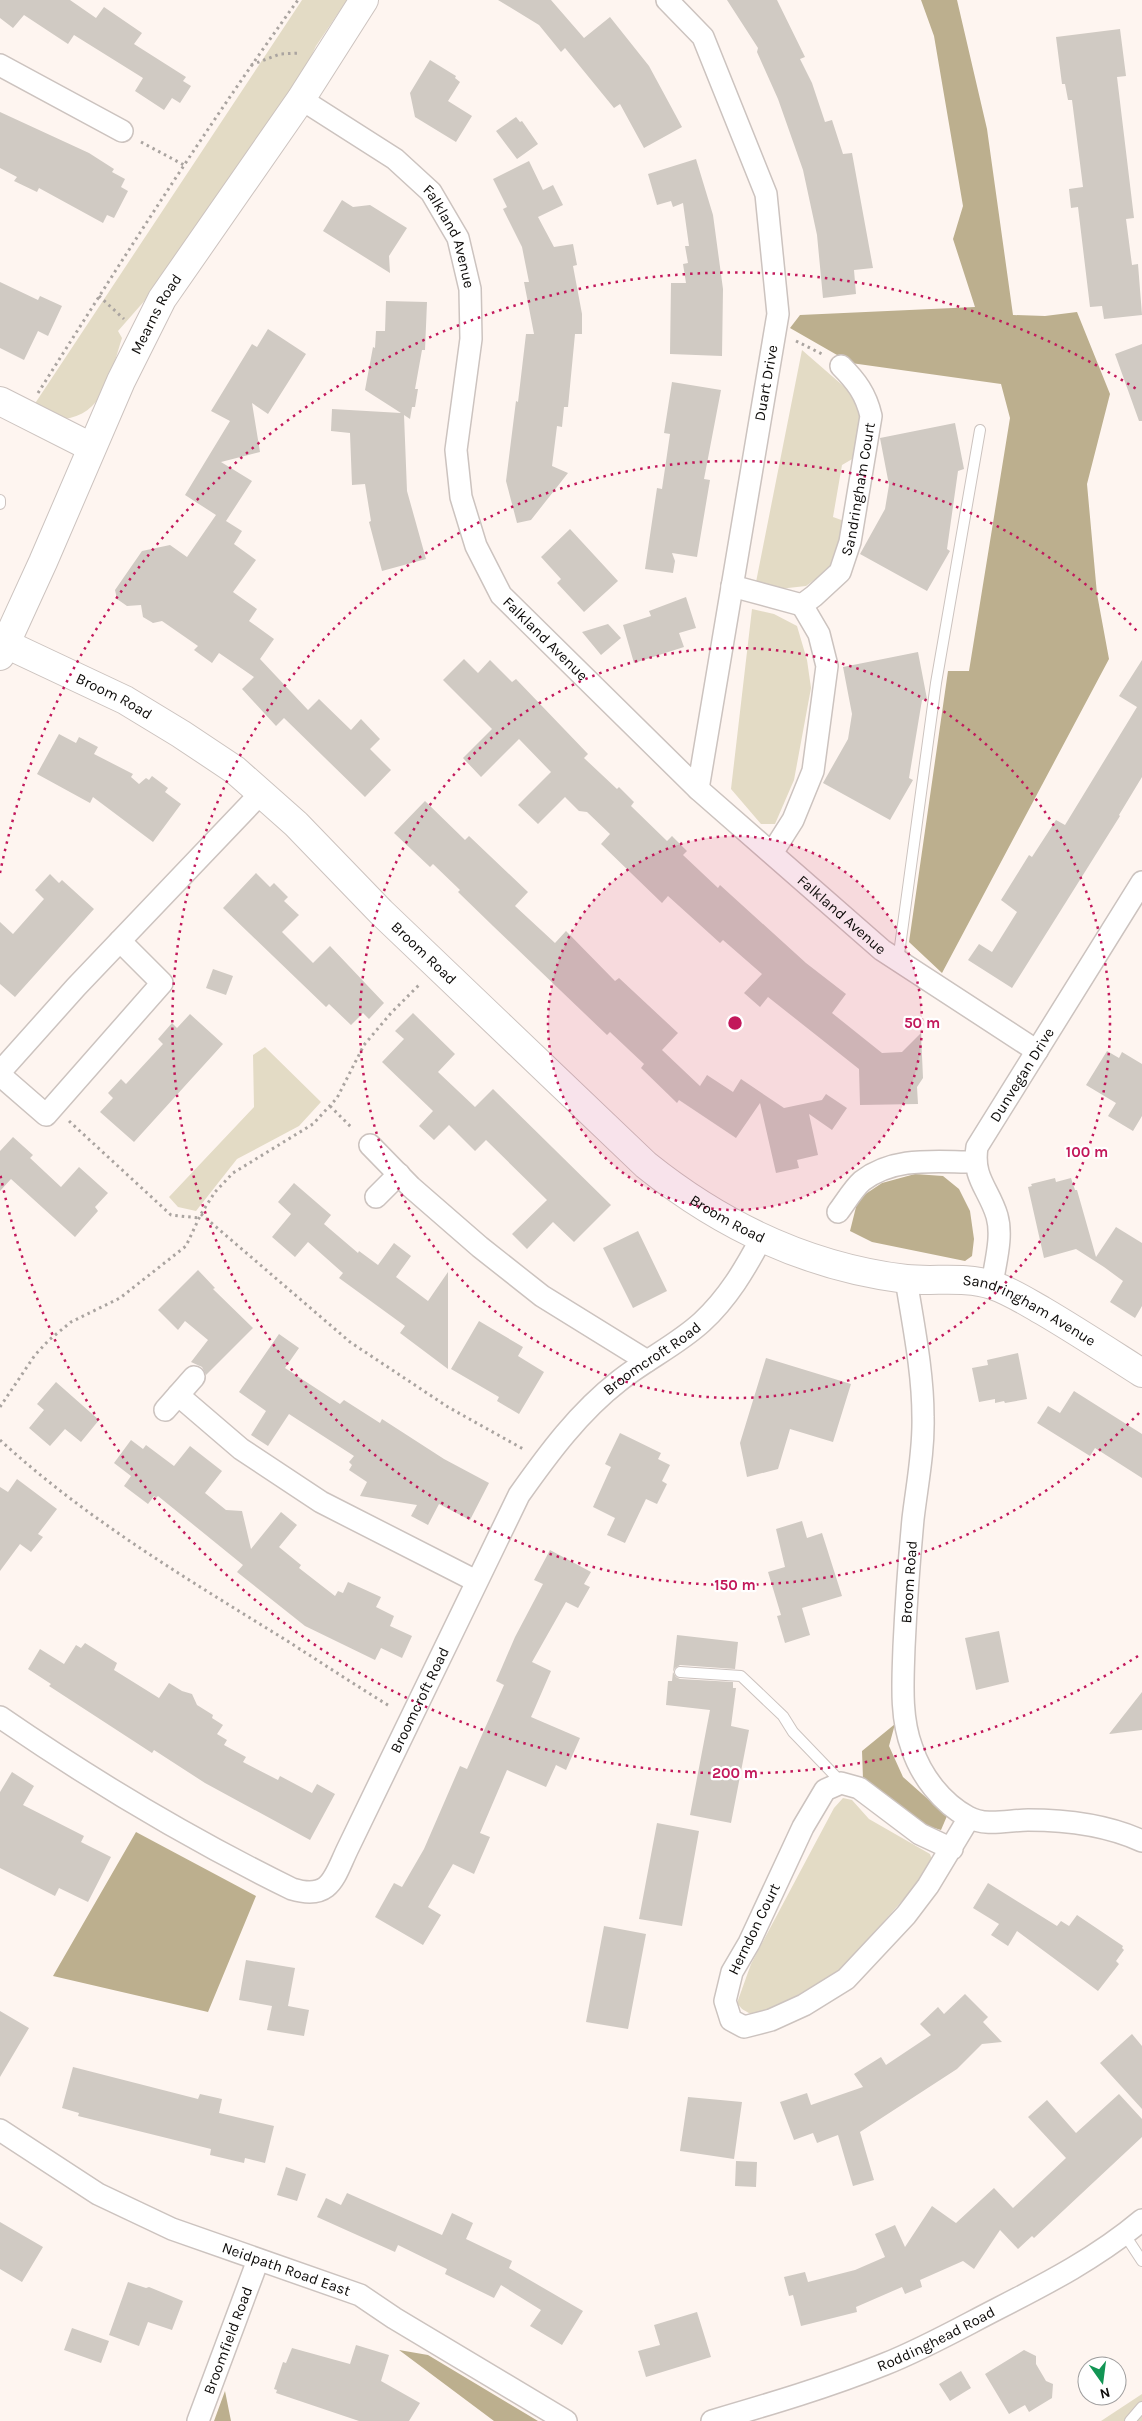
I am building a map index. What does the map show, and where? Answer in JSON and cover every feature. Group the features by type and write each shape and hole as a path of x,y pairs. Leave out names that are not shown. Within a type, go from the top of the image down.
{"street":[{"name":"Mearns Road","path":"3,650 43,562 91,447 142,336 162,299 301,99 364,0"},
{"name":"Duart Drive","path":"667,0 703,37 766,194 778,314 698,789"},
{"path":"0,65 122,131"},
{"name":"Falkland Avenue","path":"301,99 396,160 430,192 458,238 470,289 471,339 456,450 461,496 476,546 501,595 698,789 882,950 1037,1051"},
{"name":"Sandringham Court","path":"802,605 840,572 850,542 862,474 871,416 867,399 858,382 841,366"},
{"path":"0,401 91,447"},
{"path":"732,586 802,605 819,634 827,666 813,771 793,820 772,853"},
{"name":"Broom Road","path":"3,650 106,690 221,759 296,824 380,912 439,965 646,1164 676,1188 712,1213 761,1239 829,1262 906,1279 920,1370 924,1417 907,1589 904,1664 904,1713 911,1748 926,1778 948,1803 969,1818 996,1823 1027,1820 1071,1822 1110,1830 1142,1841"},
{"path":"120,941 162,983 46,1115 0,1074 120,941 261,793"},
{"name":"Dunvegan Drive","path":"974,1162 977,1147 1142,882"},
{"path":"370,1145 399,1174 480,1247 542,1296 647,1362"},
{"path":"838,1212 861,1182 894,1165 916,1161 974,1162 997,1216 999,1233 992,1285"},
{"path":"376,1197 399,1174"},
{"name":"Broomcroft Road","path":"0,1717 80,1770 192,1838 292,1889 308,1894 323,1891 333,1879 476,1581 520,1495 544,1460 595,1402 619,1380 702,1322 727,1295 742,1274 761,1239"},
{"name":"Sandringham Avenue","path":"906,1279 967,1281 992,1285 1067,1325 1142,1374"},
{"path":"194,1377 171,1402 321,1502 476,1581"},
{"path":"842,1784 859,1788 920,1834 952,1849"},
{"name":"Herndon Court","path":"842,1784 825,1790 812,1812 749,1943 732,1972 725,2001 731,2020 744,2027 771,2020 804,2005 846,1979 906,1915 928,1886 969,1818"},
{"name":"Neidpath Road East","path":"0,2130 98,2194 172,2229 258,2260 324,2280 360,2295 394,2318 566,2421"},
{"name":"Roddinghead Road","path":"712,2421 819,2390 895,2360 1045,2284 1091,2258 1125,2235 1142,2220"},
{"name":"Broomfield Road","path":"198,2421 258,2260"}],"lane":[{"path":"898,961 936,683 980,430"},
{"path":"680,1672 742,1676 783,1716 793,1732 842,1784"},
{"path":"1125,2235 1142,2261"},
{"path":"1130,2421 1142,2407"}],"path":[{"path":"24,414 184,165 250,66 298,0"},
{"path":"250,66 280,54 330,53"},
{"path":"122,131 184,165"},
{"path":"99,296 142,336"},
{"path":"775,332 811,347 841,366"},
{"path":"0,1407 35,1355 49,1340 71,1322 120,1298 162,1267 186,1246 200,1216 215,1192 233,1173 313,1124 337,1098 364,1045 391,1013 439,965"},
{"path":"53,1106 171,1215 200,1216 350,1342 448,1407 544,1460"},
{"path":"330,1106 370,1145"},
{"path":"0,1440 33,1470 66,1496 146,1553 411,1719"}],"shaded area":[{"path":"302,0 347,0 316,46 301,78 161,282 118,331 122,338 111,374 100,397 82,413 70,418 56,416 34,405"},
{"path":"921,0 957,0 987,129 1013,315 1045,316 1077,312 1110,394 1087,484 1097,594 1109,659 942,973 909,942 948,671 969,671 1010,418 1001,384 851,363 790,328 800,315 975,307 953,239 963,206 934,36"},
{"path":"802,350 848,390 862,409 854,458 842,465 833,517 847,522 833,566 806,586 779,589 756,582"},
{"path":"752,609 774,614 797,626 807,660 811,688 794,780 775,824 761,824 731,789"},
{"path":"265,1047 321,1102 299,1126 237,1159 196,1211 178,1207 169,1197 254,1107 253,1055"},
{"path":"915,1174 943,1176 959,1189 970,1211 974,1239 972,1256 965,1261 872,1242 850,1231 858,1199 882,1183"},
{"path":"895,1724 889,1746 903,1777 947,1816 941,1830 918,1823 863,1779 862,1751"},
{"path":"843,1798 852,1800 869,1819 930,1854 933,1863 924,1876 841,1970 774,2009 754,2016 742,2009 737,2003 751,1964 834,1808"},
{"path":"136,1832 256,1896 208,2012 53,1976"},
{"path":"399,2350 428,2355 538,2421 494,2421"},
{"path":"225,2391 231,2421 214,2421"},
{"path":"1142,2394 1142,2421 1101,2421 1124,2406 1127,2406 1127,2404"}],"building":[{"path":"0,0 70,0 96,18 104,7 142,33 134,44 186,77 183,81 191,86 180,103 172,98 164,110 135,91 143,78 74,35 68,44 24,15 13,28 0,18"},
{"path":"498,0 551,0 584,38 610,17 649,66 682,127 644,148 620,104 614,108 565,48 561,52 539,25"},
{"path":"727,0 777,0 805,57 800,59 812,83 825,122 832,120 843,154 852,153 873,268 854,270 856,294 823,298 817,235 803,170 778,99 757,52 758,48"},
{"path":"1120,29 1126,76 1117,77 1134,218 1126,219 1132,265 1138,264 1142,315 1104,319 1102,306 1090,307 1078,207 1071,208 1069,189 1083,187 1072,100 1068,100 1065,84 1062,84 1056,37"},
{"path":"430,60 456,76 455,78 460,82 448,101 472,116 456,142 415,117 410,93"},
{"path":"0,112 89,153 114,169 112,172 125,179 121,187 128,191 114,218 107,215 103,223 39,188 37,192 14,181 17,177 0,168"},
{"path":"516,117 520,122 522,121 538,144 517,159 496,131"},
{"path":"696,159 713,215 723,289 722,356 670,354 671,283 686,283 683,264 688,263 685,246 689,246 683,203 673,207 671,201 657,205 648,174"},
{"path":"529,161 543,190 553,185 563,205 538,217 554,247 573,244 577,265 573,266 582,314 582,334 575,334 568,407 564,407 562,427 557,426 552,466 568,473 531,520 517,523 506,481 526,334 534,334 524,282 529,282 522,247 503,209 507,207 493,179"},
{"path":"342,200 353,207 370,205 407,228 389,256 390,273 323,231"},
{"path":"0,282 38,300 40,296 62,306 48,336 38,331 24,360 0,348"},
{"path":"386,301 427,302 425,350 422,350 415,389 418,389 415,407 412,407 410,419 404,415 407,491 426,559 382,571 369,522 371,521 365,484 352,485 350,433 331,431 332,409 401,413 365,390 373,347 375,348 376,331 385,331"},
{"path":"268,329 306,354 268,414 252,403 260,452 221,462 252,481 226,521 242,531 234,544 256,560 233,592 257,609 249,621 274,639 260,659 308,710 319,699 351,730 361,719 380,739 370,749 391,770 365,797 284,718 276,726 242,689 254,677 219,653 212,663 194,650 198,646 162,621 153,623 143,617 141,605 127,606 117,599 115,590 142,551 170,545 187,557 216,515 185,495 230,421 211,411 252,344 257,347"},
{"path":"1142,344 1142,421 1139,421 1115,354"},
{"path":"672,382 721,390 704,479 710,480 697,557 672,553 675,561 673,573 645,569 657,488 662,489 670,434 664,433"},
{"path":"955,423 964,469 958,471 947,549 950,551 927,591 860,554 885,509 889,485 880,438"},
{"path":"570,529 618,581 584,612 557,583 561,579 541,557"},
{"path":"686,597 696,628 679,633 684,647 634,663 623,625 651,616 649,611"},
{"path":"608,624 621,638 601,655 582,632"},
{"path":"918,652 927,699 922,700 909,778 913,780 890,820 823,783 848,739 852,714 843,667"},
{"path":"464,659 478,673 490,660 512,682 516,679 588,754 584,758 634,802 631,806 667,841 672,836 687,851 683,855 718,888 720,885 806,963 846,994 832,1013 882,1053 902,1052 921,1033 923,1078 917,1087 918,1104 860,1105 859,1069 768,997 760,1007 744,993 762,974 723,940 720,943 668,896 662,903 601,844 610,834 587,812 579,811 565,797 538,824 518,805 551,772 519,739 481,777 463,758 492,729 443,680"},
{"path":"1142,660 1142,777 1120,816 1012,988 968,960 979,944 992,952 1017,912 1001,900 1029,855 1032,857 1056,820 1065,825 1137,707 1119,696"},
{"path":"59,734 76,743 79,737 98,747 94,754 133,774 131,777 139,784 146,778 149,780 152,776 168,788 165,792 181,804 153,842 93,797 90,803 37,774"},
{"path":"425,801 465,840 469,836 528,892 515,906 555,943 566,931 615,981 619,978 678,1033 662,1050 700,1086 707,1075 733,1092 741,1079 784,1108 822,1100 826,1094 847,1108 832,1130 809,1114 818,1155 797,1160 799,1168 776,1173 760,1103 736,1138 679,1100 677,1103 641,1068 644,1064 610,1032 607,1035 458,892 460,890 433,864 430,867 394,833"},
{"path":"256,873 270,887 274,883 288,897 284,901 299,915 282,932 313,963 330,946 384,1003 369,1019 363,1013 351,1025 329,1004 326,1007 223,908"},
{"path":"50,874 59,883 62,880 94,909 15,997 0,984 0,922 13,934 44,899 35,890"},
{"path":"213,969 233,976 226,995 206,988"},
{"path":"413,1013 455,1054 438,1072 475,1107 493,1089 611,1205 574,1242 553,1222 527,1249 512,1234 547,1200 486,1140 475,1151 449,1125 434,1140 419,1126 433,1111 382,1062 404,1039 395,1031"},
{"path":"190,1014 223,1044 134,1142 100,1112 113,1098 108,1093 121,1079 126,1084 163,1044 158,1039 172,1023 177,1028"},
{"path":"1107,1051 1119,1058 1122,1052 1142,1064 1142,1116 1133,1131 1108,1116 1116,1103 1086,1085"},
{"path":"13,1137 33,1155 30,1158 61,1187 79,1167 108,1193 95,1207 98,1211 75,1237 11,1179 0,1191 0,1151"},
{"path":"1055,1178 1056,1182 1071,1178 1075,1190 1077,1190 1096,1257 1116,1227 1142,1243 1142,1306 1135,1318 1110,1302 1123,1281 1104,1267 1076,1249 1044,1258 1028,1187 1032,1186 1031,1184"},
{"path":"294,1183 331,1215 324,1224 358,1253 359,1251 378,1265 394,1243 411,1256 396,1277 428,1301 448,1272 448,1369 400,1333 405,1326 339,1278 343,1273 308,1242 295,1257 272,1237 291,1214 278,1202"},
{"path":"638,1231 667,1291 633,1308 603,1248"},
{"path":"198,1270 215,1288 213,1289 253,1328 206,1375 202,1367 191,1362 208,1340 185,1321 178,1330 158,1310"},
{"path":"479,1321 523,1347 518,1356 544,1372 519,1414 497,1401 499,1397 451,1369"},
{"path":"279,1334 299,1348 285,1368 340,1404 344,1400 380,1423 382,1419 444,1459 489,1483 470,1520 439,1504 428,1525 411,1516 417,1505 360,1496 367,1482 349,1470 352,1465 349,1462 354,1456 289,1414 268,1446 251,1435 266,1411 239,1392"},
{"path":"1018,1353 1027,1399 1005,1403 1004,1401 995,1403 995,1399 979,1402 972,1368 988,1365 987,1360"},
{"path":"766,1358 851,1384 833,1442 790,1429 778,1469 747,1477 740,1443"},
{"path":"56,1382 99,1420 81,1442 65,1429 50,1446 29,1428 44,1410 37,1404"},
{"path":"1074,1391 1142,1434 1142,1478 1095,1448 1090,1456 1037,1423 1048,1406 1060,1413"},
{"path":"620,1433 661,1453 658,1459 670,1465 662,1481 667,1484 657,1504 646,1499 625,1543 607,1535 615,1518 593,1507 611,1467 605,1464"},
{"path":"131,1440 143,1449 146,1445 174,1466 190,1446 222,1471 205,1493 226,1510 242,1511 251,1549 281,1512 297,1525 279,1547 301,1565 299,1568 335,1596 338,1591 343,1593 348,1582 381,1597 376,1607 394,1616 390,1626 412,1636 402,1658 381,1648 375,1660 305,1626 237,1572 243,1565 158,1496 156,1498 154,1496 148,1504 124,1486 131,1476 114,1463"},
{"path":"17,1479 57,1509 38,1534 43,1537 31,1552 20,1544 0,1571 0,1487 8,1492"},
{"path":"802,1521 807,1538 822,1533 842,1596 802,1608 810,1635 785,1643 777,1616 781,1615 768,1572 785,1567 776,1529"},
{"path":"550,1550 591,1572 584,1584 590,1587 578,1608 566,1602 532,1662 551,1671 531,1717 580,1738 566,1770 556,1765 546,1787 507,1770 480,1833 490,1837 474,1874 453,1864 428,1907 441,1915 423,1945 375,1917 394,1883 402,1887 424,1849 460,1766 467,1769 504,1685 496,1681 515,1637 543,1584 534,1580"},
{"path":"999,1631 1009,1682 976,1690 965,1638"},
{"path":"677,1635 738,1642 735,1669 680,1665 673,1672 680,1679 733,1682 733,1688 736,1688 731,1726 749,1730 731,1823 690,1815 710,1710 666,1705 668,1681 672,1681"},
{"path":"85,1643 117,1663 114,1670 159,1698 169,1683 182,1691 192,1694 197,1705 213,1715 212,1718 223,1725 217,1734 227,1740 224,1745 246,1757 243,1762 278,1780 280,1776 312,1793 317,1784 335,1794 310,1840 205,1783 154,1750 152,1753 49,1686 51,1684 28,1669 40,1649 64,1664 76,1645 81,1648"},
{"path":"1142,1692 1142,1730 1109,1734"},
{"path":"12,1772 34,1786 23,1805 84,1836 81,1842 111,1857 88,1902 59,1888 55,1896 0,1868 0,1792"},
{"path":"657,1823 699,1831 682,1926 639,1919"},
{"path":"988,1883 1057,1926 1061,1921 1069,1926 1077,1915 1123,1946 1124,1950 1116,1961 1119,1964 1098,1991 1017,1931 1008,1946 991,1935 999,1924 973,1908"},
{"path":"604,1926 646,1934 628,2029 586,2022"},
{"path":"246,1960 295,1968 288,2006 309,2010 304,2036 267,2030 272,2006 239,2000"},
{"path":"965,1994 988,2017 983,2022 1002,2042 982,2044 957,2069 860,2132 874,2180 853,2186 838,2135 817,2143 813,2133 794,2140 780,2102 807,2093 811,2105 863,2087 854,2074 881,2057 886,2065 931,2035 920,2024 938,2007 944,2014"},
{"path":"0,2011 29,2028 0,2077"},
{"path":"1132,2034 1142,2046 1142,2109 1100,2063"},
{"path":"73,2067 198,2099 200,2094 222,2099 219,2113 274,2126 265,2163 245,2158 244,2163 210,2155 211,2149 78,2116 79,2113 62,2108"},
{"path":"1119,2094 1142,2119 1142,2137 1034,2238 1032,2236 1018,2249 1000,2230 974,2269 963,2261 920,2280 922,2287 905,2294 902,2287 856,2307 857,2312 801,2326 793,2295 789,2296 784,2277 805,2272 808,2282 855,2270 885,2257 875,2234 895,2225 905,2247 932,2206 956,2223 994,2188 1013,2208 1066,2158 1028,2117 1047,2100 1076,2133"},
{"path":"688,2097 742,2102 734,2159 680,2151"},
{"path":"736,2161 757,2162 756,2187 735,2186"},
{"path":"286,2167 306,2174 297,2201 277,2195"},
{"path":"347,2193 442,2235 452,2213 473,2223 466,2239 512,2261 509,2268 583,2311 562,2345 530,2326 541,2310 501,2285 494,2298 445,2274 447,2269 398,2245 395,2252 317,2217 326,2198 341,2205"},
{"path":"0,2222 43,2247 22,2282 0,2269"},
{"path":"128,2282 146,2288 149,2287 183,2301 172,2330 148,2322 139,2346 109,2335"},
{"path":"697,2312 711,2357 646,2377 638,2351 660,2345 654,2325"},
{"path":"72,2328 109,2341 101,2363 64,2350"},
{"path":"356,2345 389,2355 381,2381 420,2403 409,2421 359,2421 276,2393 277,2390 274,2389 283,2362 286,2363 292,2348 350,2364"},
{"path":"1024,2350 1036,2356 1036,2364 1046,2381 1053,2384 1052,2398 1029,2412 1025,2405 1009,2414 985,2374"},
{"path":"961,2371 971,2388 950,2401 939,2384"}]}
